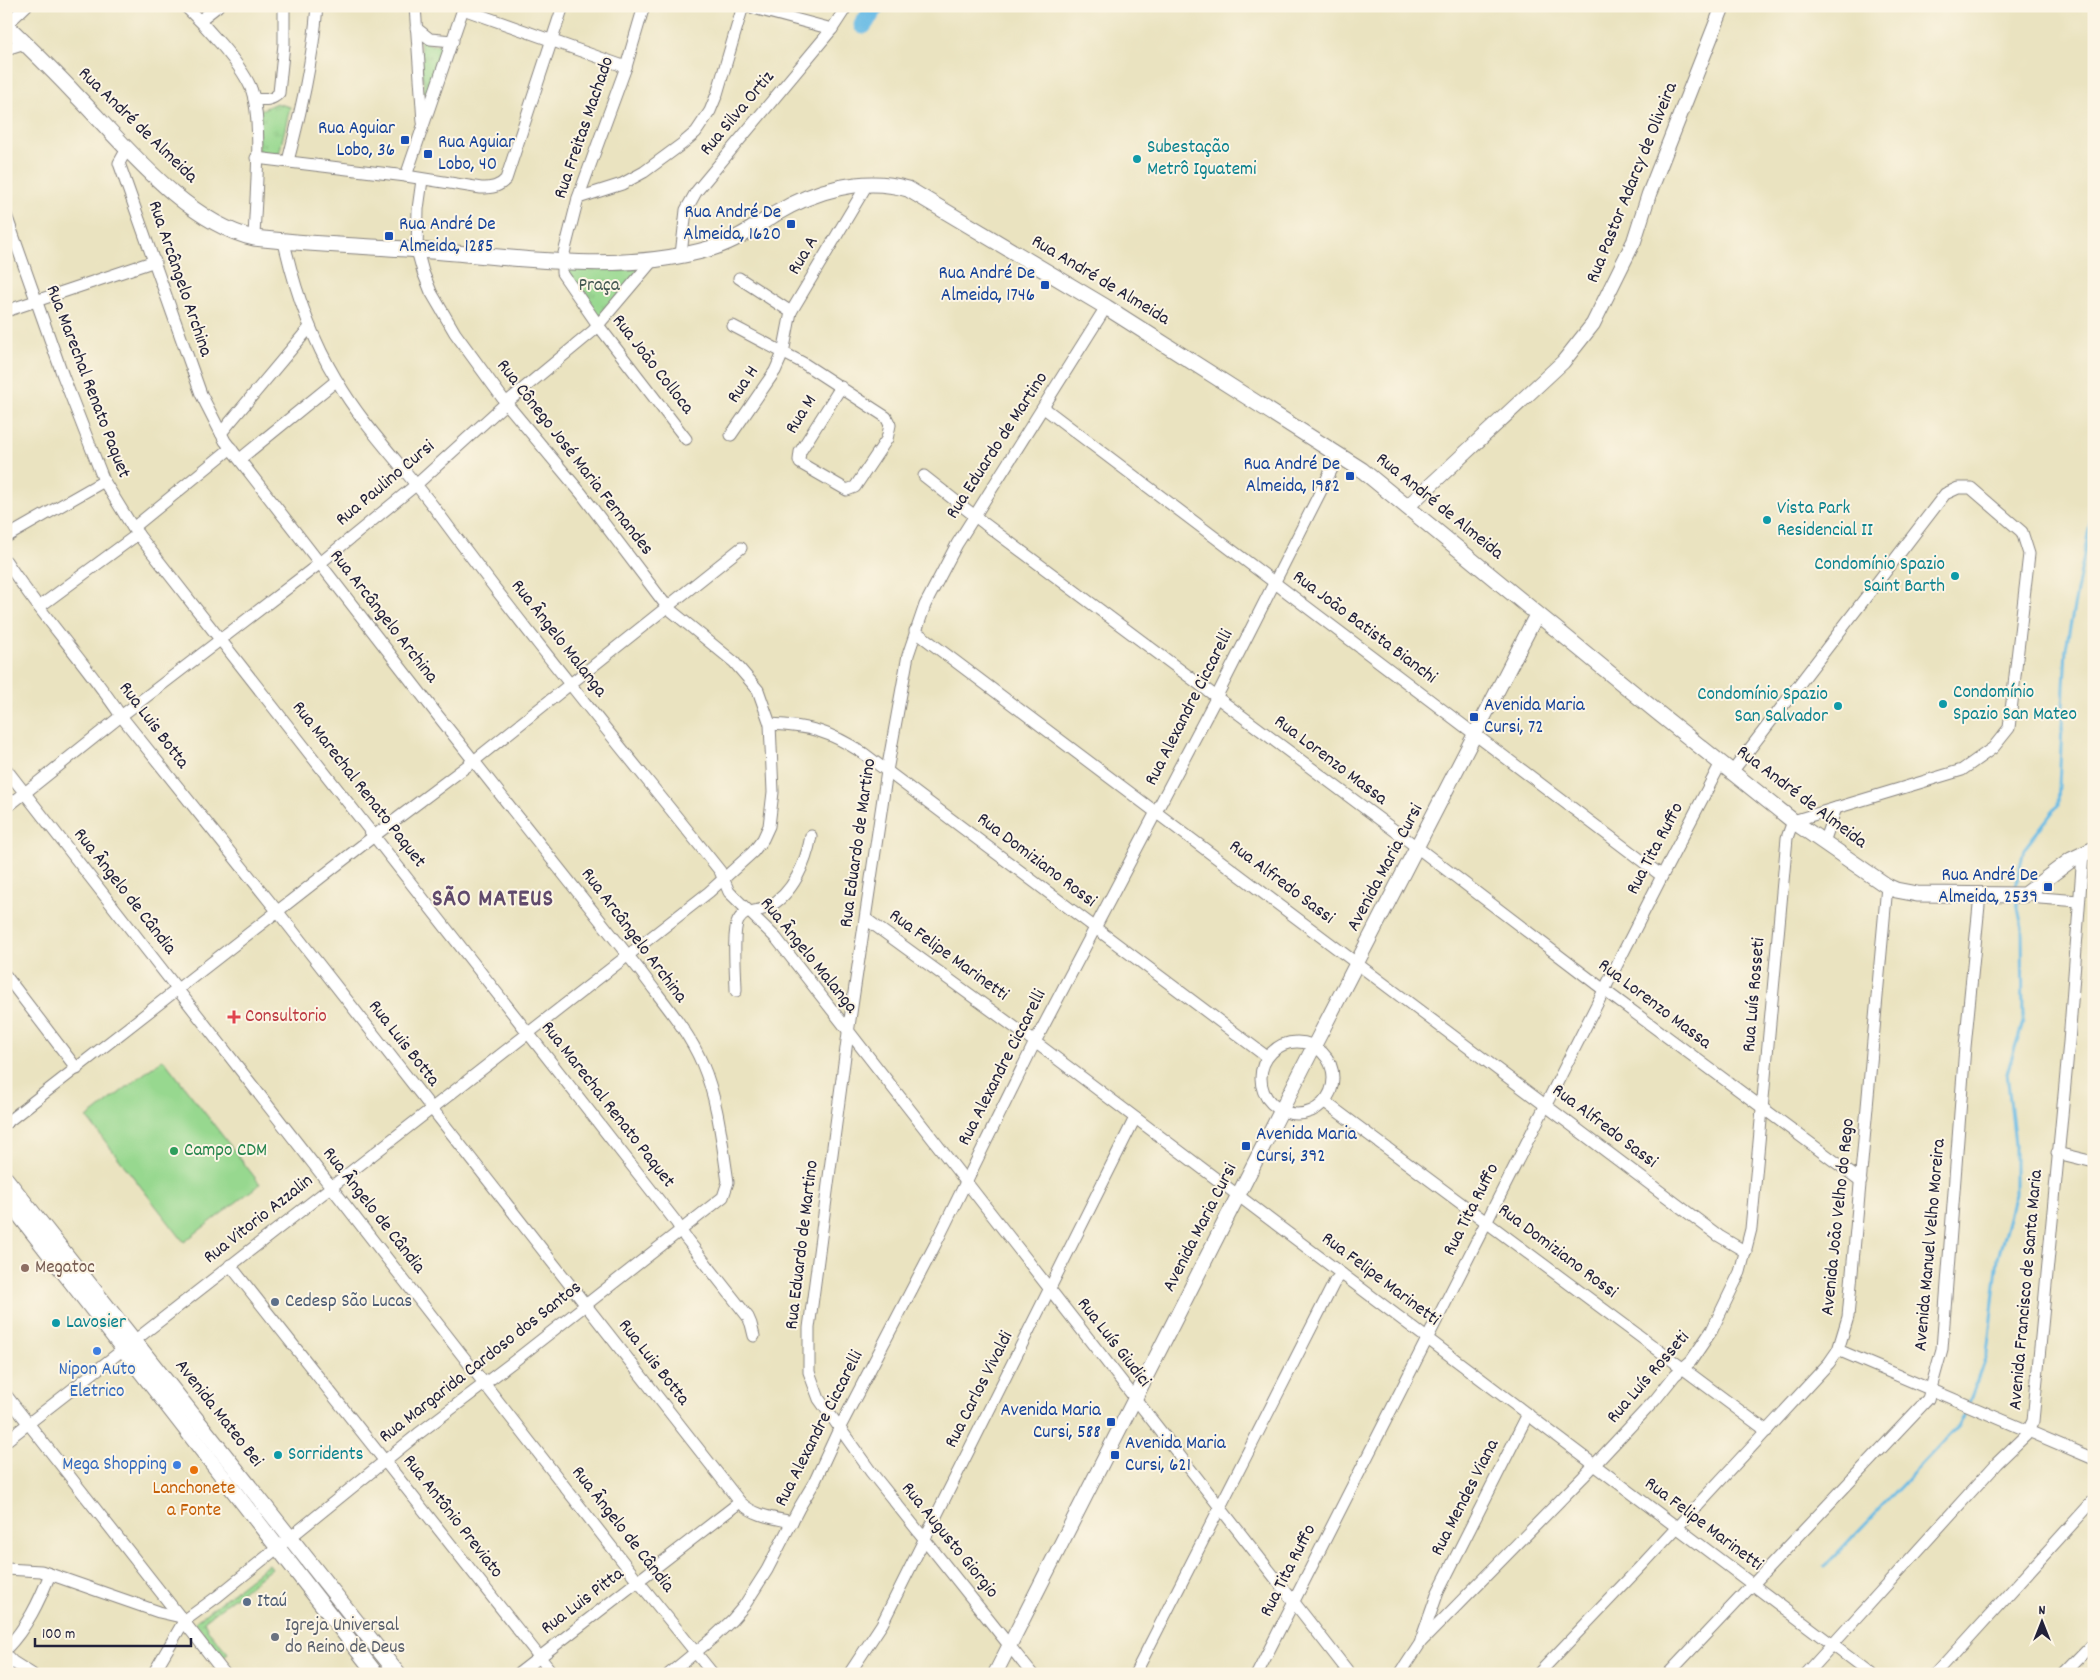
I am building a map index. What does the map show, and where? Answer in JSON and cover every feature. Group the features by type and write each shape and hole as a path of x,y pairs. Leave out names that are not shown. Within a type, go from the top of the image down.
{"main road":[{"name":"Rua André de Almeida","path":"6,25 25,42 127,149 200,213 220,227 254,238 284,242 417,250 562,262 596,263 653,260 715,248 745,234 778,213 808,198 851,184 890,184 908,189 1106,306 1362,470 1727,768 1793,820 1887,886 1906,893 1980,895 2027,893"},
{"path":"2027,893 2054,871 2088,851"},
{"name":"Avenida Mateo Bei","path":"6,1179 277,1546 376,1674"},
{"name":"Avenida Mateo Bei","path":"6,1198 289,1536 398,1674"}],"street":[{"path":"6,25 26,6"},
{"path":"186,6 238,65 251,87 256,111 254,238"},
{"path":"200,20 218,6"},
{"path":"254,99 266,100 275,97 279,93 284,44 284,6"},
{"path":"288,161 312,59 317,6"},
{"path":"415,6 424,126"},
{"path":"256,158 406,176 481,188 491,188 501,184 506,179 563,6"},
{"name":"Rua Freitas Machado","path":"562,262 578,198 626,67 644,6"},
{"path":"578,198 622,184 644,172 696,132 710,111 717,94 745,6 832,29"},
{"name":"Rua Silva Ortiz","path":"681,255 686,210 696,192 832,29 847,6"},
{"name":"Rua Pastor Adarcy de Oliveira","path":"1407,507 1563,362 1593,324 1634,241 1649,194 1723,6"},
{"path":"406,176 464,8 626,67"},
{"path":"416,28 430,39 453,42"},
{"path":"6,49 25,42"},
{"name":"Rua Arcângelo Archina","path":"127,149 119,163 201,394 220,433 319,564 627,954 688,1037 703,1064 717,1117 728,1182 727,1187"},
{"name":"Rua Cônego José Maria Fernandes","path":"422,180 418,209 417,250 423,272 439,308 506,403 581,493 668,608 734,662 751,679 758,690 770,724 773,792 769,826 763,839 753,852 723,880"},
{"name":"Rua A","path":"783,353 791,312 868,183"},
{"name":"Rua Marechal Renato Paquet","path":"6,215 104,482 136,531 528,1032 748,1317 752,1324 754,1336"},
{"name":"Rua Ângelo Malanga","path":"284,242 291,274 310,326 336,381 571,684 720,871 729,892 776,938 848,1033"},
{"name":"Rua Paulino Cursi","path":"6,808 121,716 319,564 417,484 506,403 598,325 653,260"},
{"path":"6,311 155,261"},
{"name":"Rua João Colloca","path":"562,262 562,272 598,325 686,439"},
{"path":"739,278 791,312"},
{"name":"Rua Eduardo de Martino","path":"839,1429 812,1385 808,1354 809,1328 848,1033 887,771 908,654 915,631 936,584 974,515 1044,408 1106,306"},
{"path":"220,433 310,326"},
{"path":"733,326 841,387"},
{"name":"Rua H","path":"732,434 775,370 783,353"},
{"path":"240,459 336,381"},
{"name":"Rua M","path":"841,387 886,418 890,425 888,439 851,489 843,488 800,463 799,460 800,452 841,387"},
{"name":"Rua João Batista Bianchi","path":"1044,408 1662,876"},
{"path":"39,607 136,531 231,448"},
{"name":"Rua Alexandre Ciccarelli","path":"669,1674 714,1637 744,1606 767,1570 815,1481 839,1429 1035,1042 1216,698 1339,455"},
{"name":"Rua Lorenzo Massa","path":"924,476 1604,990 1861,1181"},
{"path":"6,537 104,482"},
{"name":"Rua Tita Ruffo","path":"1257,1674 1662,876 1727,768 1945,494 1958,488 1971,488 2022,532 2029,554 2009,728 1994,748 1962,770 1836,808"},
{"path":"6,1123 374,836 475,760 668,608 740,548"},
{"name":"Rua Luis Botta","path":"6,561 121,716 278,912 740,1502 748,1510 792,1522"},
{"name":"Avenida Maria Cursi","path":"995,1674 1314,1046 1538,614"},
{"name":"Rua Alfredo Sassi","path":"915,631 1719,1236 1746,1252"},
{"name":"Rua Domiziano Rossi","path":"770,724 808,727 843,740 887,771 1266,1057"},
{"name":"Rua Ângelo de Cândia","path":"6,769 638,1581 714,1674"},
{"path":"1793,820 1836,808"},
{"path":"1824,842 1836,808"},
{"name":"Rua Luís Rosseti","path":"1400,1674 1421,1642 1595,1464 1691,1360 1712,1330 1740,1272 1751,1229 1787,838 1793,820"},
{"path":"736,991 736,928 740,917 750,911 769,907 792,884 804,863 811,836"},
{"name":"Avenida Francisco de Santa Maria","path":"1806,1674 1997,1462 2028,1431 2033,1421 2069,1042 2079,901 2088,851"},
{"name":"Rua Vitorio Azzalin","path":"6,1441 723,880"},
{"name":"Avenida João Velho do Rego","path":"1538,1674 1767,1431 1829,1363 1838,1350 1848,1317 1887,886"},
{"path":"2027,893 2040,898 2079,901"},
{"name":"Avenida Manuel Velho Moreira","path":"1668,1674 1928,1399 1942,1349 1964,1056 1980,895"},
{"name":"Rua Felipe Marinetti","path":"866,919 1035,1042 1871,1674"},
{"path":"6,976 76,1069"},
{"name":"Rua Luís Giudici","path":"848,1033 1350,1674"},
{"path":"1293,1042 1314,1046 1326,1057 1332,1071 1333,1082 1330,1093 1325,1102 1316,1110 1304,1114 1292,1114 1281,1111 1270,1104 1263,1094 1260,1075 1266,1057 1283,1044 1293,1042"},
{"name":"Rua Domiziano Rossi","path":"1325,1102 1767,1431"},
{"name":"Rua Carlos Vivaldi","path":"849,1674 882,1624 1136,1118"},
{"path":"2057,1153 2094,1162"},
{"name":"Rua Margarida Cardoso dos Santos","path":"182,1619 218,1596 289,1536 385,1460 723,1197 727,1187"},
{"name":"Rua Antônio Previato","path":"230,1265 553,1674"},
{"path":"1134,1674 1335,1281 1342,1274"},
{"path":"1838,1350 2094,1459"},
{"path":"6,1395 225,1674"},
{"name":"Rua Mendes Viana","path":"1421,1642 1435,1599 1528,1414"},
{"name":"Rua Augusto Giorgio","path":"839,1429 1032,1674"},
{"path":"1936,1674 2094,1500"},
{"name":"Rua Luis Pitta","path":"518,1674 740,1502"},
{"path":"6,1569 32,1570 50,1574 182,1619"},
{"path":"6,1649 24,1628 50,1574"},
{"path":"1435,1599 1442,1608 1455,1609"},
{"path":"154,1674 182,1619"},
{"path":"2063,1674 2094,1642"},
{"path":"6,1654 13,1662 32,1674"},
{"path":"6,1665 8,1674"}],"green space":[{"path":"420,39 431,45 447,43 425,107"},
{"path":"276,103 290,107 279,154 258,151 259,111"},
{"name":"Praça","path":"640,266 628,285 598,318 566,268"},
{"name":"Campo CDM","path":"163,1059 260,1184 184,1242 87,1118"},
{"path":"269,1564 272,1568 204,1621 208,1630 228,1653 223,1658 195,1622"}],"waterway":[{"path":"863,25 876,6"},
{"path":"2015,890 2024,849 2058,805 2066,648 2094,503"},
{"path":"1969,1403 1987,1353 1998,1258 2015,1194 2015,1145 2007,1073 2023,1022 2022,927 2016,899"},
{"path":"1824,1567 1958,1426 1967,1408"}],"place":[{"name":"Rua Aguiar Lobo, 36","path":"405,140"},
{"name":"Rua Aguiar Lobo, 40","path":"428,154"},
{"name":"Subestação Metrô Iguatemi","path":"1137,159"},
{"name":"Rua André De Almeida, 1620","path":"791,224"},
{"name":"Rua André De Almeida, 1285","path":"389,236"},
{"name":"Rua André De Almeida, 1746","path":"1045,285"},
{"name":"Rua André De Almeida, 1982","path":"1350,476"},
{"name":"Vista Park Residencial II","path":"1767,520"},
{"name":"Condomínio Spazio Saint Barth","path":"1955,576"},
{"name":"Condomínio Spazio San Mateo","path":"1943,704"},
{"name":"Condomínio Spazio San Salvador","path":"1838,706"},
{"name":"Avenida Maria Cursi, 72","path":"1474,717"},
{"name":"Rua André De Almeida, 2539","path":"2048,887"},
{"name":"Consultorio","path":"234,1017"},
{"name":"Avenida Maria Cursi, 392","path":"1246,1146"},
{"name":"Campo CDM","path":"174,1151"},
{"name":"Megatoc","path":"25,1268"},
{"name":"Cedesp São Lucas","path":"275,1302"},
{"name":"Lavosier","path":"56,1323"},
{"name":"Nipon Auto Eletrico","path":"97,1351"},
{"name":"Avenida Maria Cursi, 588","path":"1111,1422"},
{"name":"Sorridents","path":"278,1455"},
{"name":"Avenida Maria Cursi, 621","path":"1115,1455"},
{"name":"Mega Shopping","path":"177,1465"},
{"name":"Lanchonete a Fonte","path":"194,1470"},
{"name":"Itaú","path":"247,1602"},
{"name":"Igreja Universal do Reino de Deus","path":"275,1637"}],"district":[{"name":"SÃO MATEUS","path":"493,900"}]}
